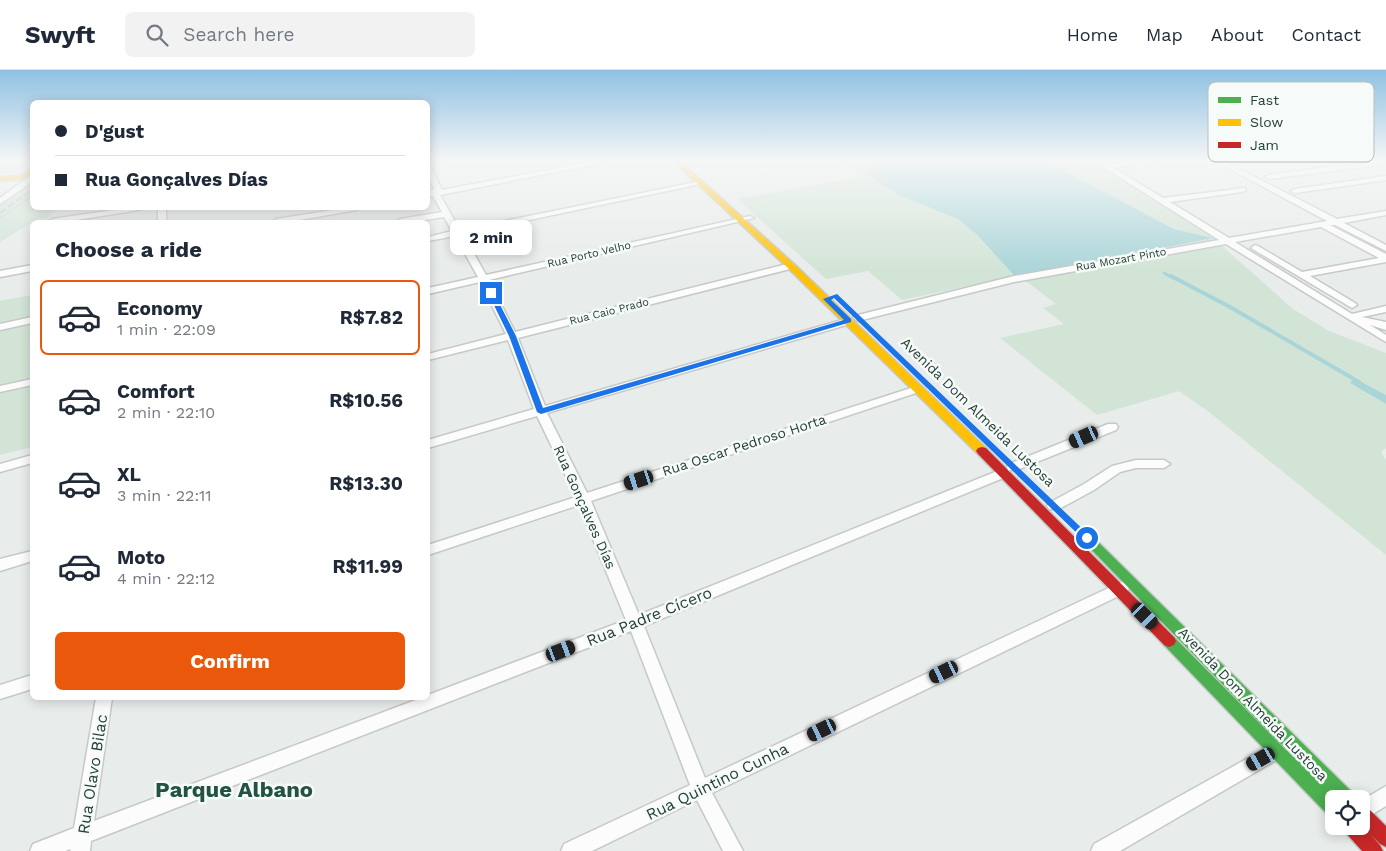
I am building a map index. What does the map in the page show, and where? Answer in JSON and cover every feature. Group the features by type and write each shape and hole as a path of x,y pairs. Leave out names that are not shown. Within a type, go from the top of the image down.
{"main road":[{"name":"Avenida Dom Almeida Lustosa","path":"719,197 746,219 791,266 831,297"},
{"name":"Avenida Dom Almeida Lustosa","path":"724,197 831,297 1338,790"},
{"name":"Avenida Dom Almeida Lustosa","path":"853,319 918,388 1008,470 1033,486"},
{"name":"Avenida Dom Almeida Lustosa","path":"1050,503 1065,516"},
{"name":"Avenida Dom Almeida Lustosa","path":"1082,533 1126,586 1325,800"},
{"path":"1370,821 1386,838"},
{"path":"1359,835 1374,851"}],"street":[{"name":"Rua Gonçalves Días","path":"434,197 458,233 512,336 541,412 583,498 635,623 700,788 733,851"},
{"path":"430,239 631,197"},
{"path":"1155,197 1386,339"},
{"path":"1161,201 1187,197"},
{"path":"1290,197 1386,248"},
{"path":"64,220 127,210"},
{"path":"288,220 345,210"},
{"name":"Rua Mozart Pinto","path":"430,443 853,319 1014,279 1386,213"},
{"path":"412,220 446,214"},
{"name":"Rua Porto Velho","path":"430,291 746,219"},
{"path":"1321,224 1386,259"},
{"path":"1237,238 1352,305"},
{"path":"1301,275 1386,259"},
{"name":"Rua Caio Prado","path":"430,356 791,266"},
{"path":"0,274 30,268"},
{"path":"1352,318 1386,309"},
{"path":"1352,318 1384,324"},
{"path":"0,327 30,320"},
{"path":"0,389 30,382"},
{"name":"Rua Oscar Pedroso Horta","path":"430,549 918,388"},
{"name":"Rua Padre Cícero","path":"40,851 81,843 635,623 1112,427"},
{"path":"0,468 30,460"},
{"path":"1050,503 1089,487 1116,469 1136,464 1164,464"},
{"path":"0,565 30,557"},
{"name":"Rua Quintino Cunha","path":"571,851 1126,586"},
{"path":"0,692 30,683"},
{"name":"Rua Olavo Bilac","path":"81,843 104,700"},
{"path":"1102,851 1277,750"},
{"path":"1370,806 1386,796"}],"green space":[{"path":"12,197 30,197 30,210 57,210 47,218 30,220 30,224 0,242 0,206"},
{"path":"905,197 958,219 976,234 992,252 1211,238 1174,229 1115,197 1149,197 1213,238 1293,309 1329,331 1386,353 1386,395 1354,378 1350,383 1386,404 1386,448 1381,452 1386,460 1386,555 1209,412 1179,391 1097,415 1000,338 1064,324 1043,308 1056,304 1030,284 1015,276 902,300 868,271 826,279 737,199"},
{"path":"30,295 30,448 0,455 0,301"}],"water":[{"path":"905,197 1115,197 1174,229 1213,238 1015,276 976,234 958,219"},
{"path":"1354,378 1386,395 1386,404 1350,383"}],"waterway":[{"path":"1164,273 1173,278"},
{"path":"1171,276 1230,307 1359,382"}],"tram line":[{"path":"0,218 30,197"}],"railway":[{"path":"0,213 22,197"}],"traffic: fast":[{"path":"1089,540 1338,790"},
{"path":"1169,641 1325,800"}],"traffic: slow":[{"path":"716,197 791,266 982,451"}],"traffic: jam":[{"path":"982,451 1169,641"},
{"path":"1370,822 1386,838"},
{"path":"1359,835 1374,851"}],"district":[{"name":"Parque Albano","path":"234,789"}],"route":[{"path":"491,293 512,336 541,412 849,321 826,299 835,296 1087,538"}]}
